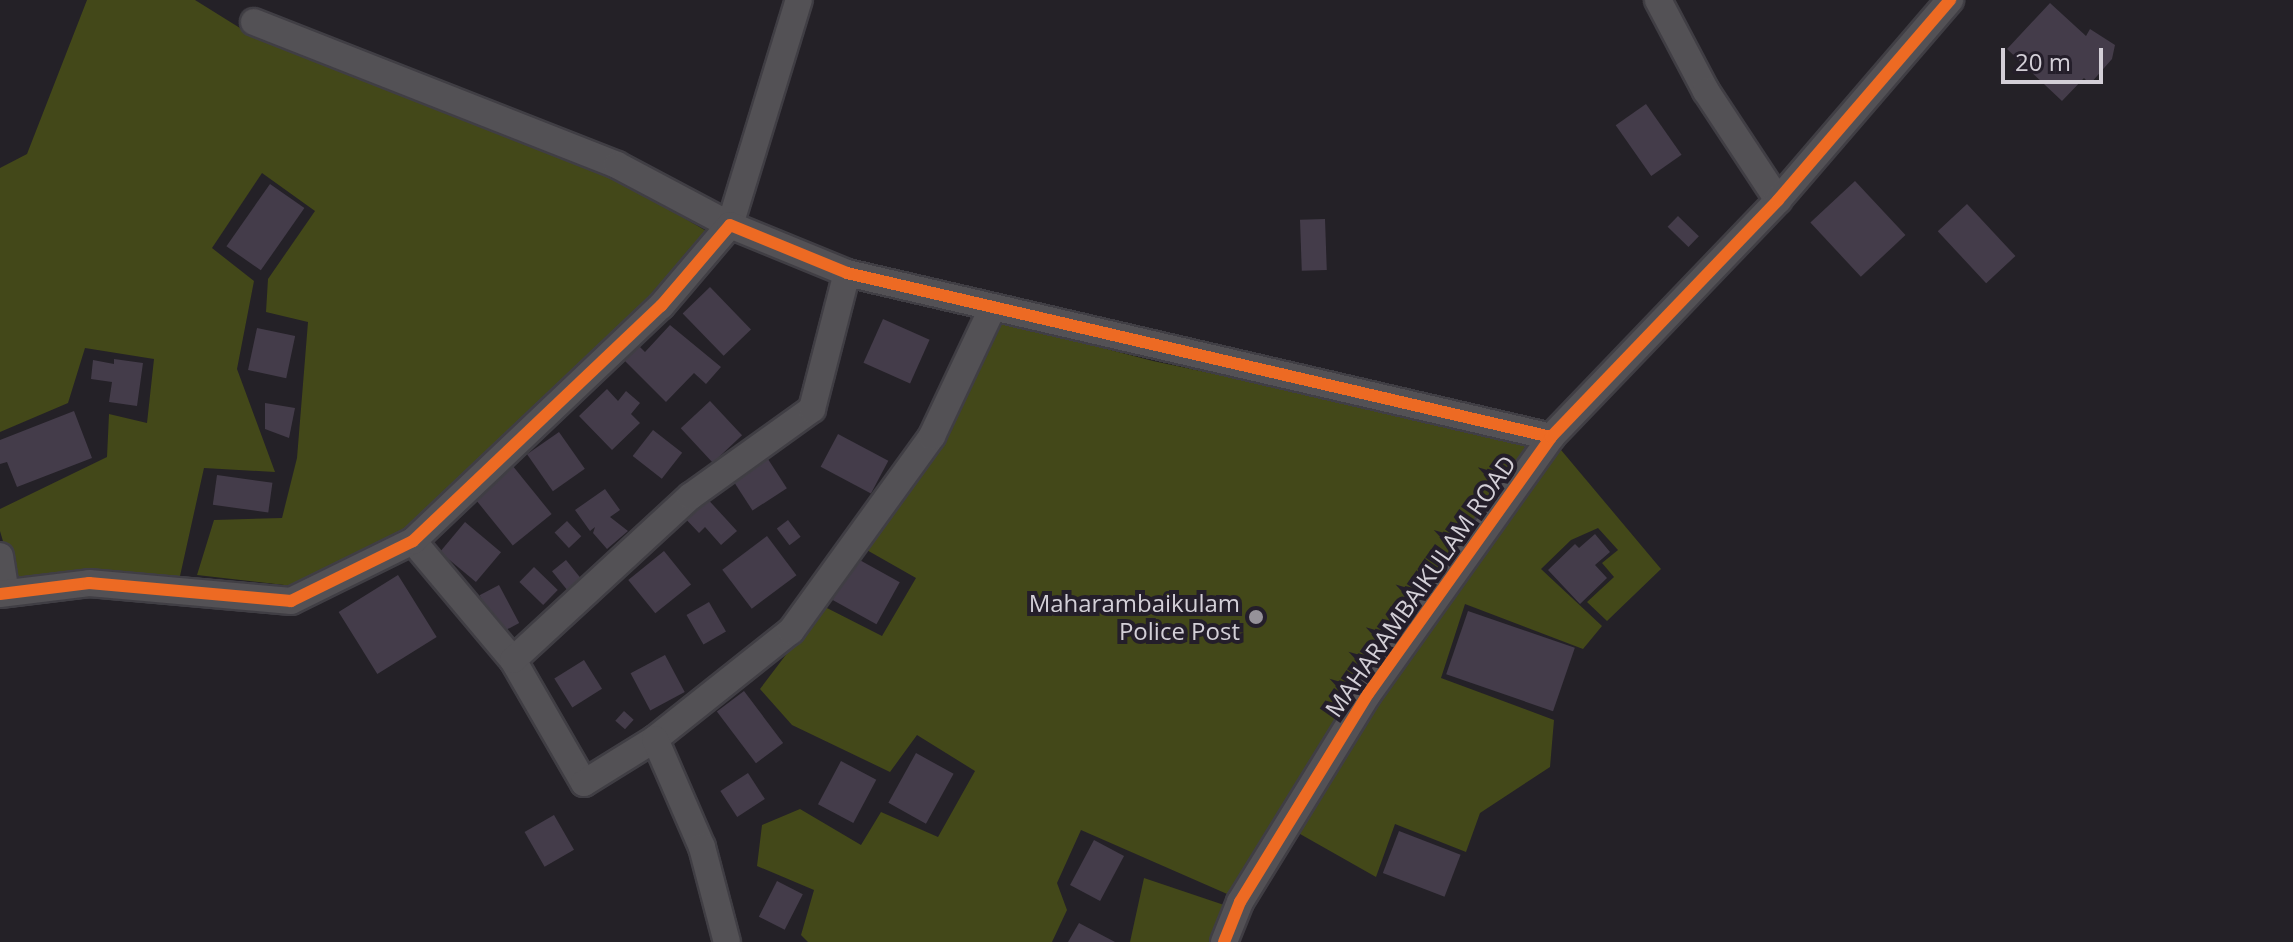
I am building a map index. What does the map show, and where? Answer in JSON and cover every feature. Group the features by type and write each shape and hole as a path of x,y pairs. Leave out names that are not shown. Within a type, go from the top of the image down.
{"street":[{"path":"0,556 3,593 89,583 291,601 413,541 661,306 730,225 799,0"},
{"path":"1658,0 1706,91 1778,200"},
{"name":"MAHARAMBAIKULAM ROAD","path":"1224,942 1240,902 1368,694 1551,437 1778,200 1950,0"},
{"path":"254,22 617,165 730,225 847,273 1551,437"},
{"path":"513,660 691,496 812,409 847,273"},
{"path":"413,541 513,660 584,783 655,739 791,631 932,436 992,309"},
{"path":"655,739 702,847 727,942"}],"green space":[{"path":"87,0 195,0 248,33 619,180 708,232 625,322 408,532 293,586 197,575 214,520 282,518 297,458 308,322 266,312 268,279 315,211 262,173 212,248 254,281 237,369 275,472 204,468 180,576 97,575 16,586 0,531 0,509 107,457 109,414 147,423 154,359 85,348 68,403 0,432 0,168 27,154"},
{"path":"995,320 1153,361 1538,442 1234,897 1081,830 1057,883 1067,910 1052,942 808,942 801,935 814,890 757,866 762,825 800,809 861,845 881,812 938,837 975,771 917,735 890,772 792,725 760,689 823,606 882,636 916,578 865,549"},
{"path":"1556,444 1661,569 1607,621 1587,602 1614,577 1602,563 1618,550 1598,528 1571,540 1541,569 1602,626 1583,649 1465,604 1441,678 1554,720 1550,767 1480,813 1466,852 1395,824 1376,877 1293,830 1373,695"},
{"path":"1144,878 1230,907 1215,942 1130,942"}],"building":[{"path":"2050,3 2086,36 2090,29 2115,45 2112,59 2090,84 2084,78 2062,101 2007,49"},
{"path":"1646,104 1682,155 1651,176 1616,125"},
{"path":"1855,181 1905,235 1861,277 1810,223"},
{"path":"270,184 304,208 261,270 226,246"},
{"path":"1967,204 2015,256 1986,283 1938,231"},
{"path":"1678,216 1699,236 1688,247 1668,227"},
{"path":"1325,219 1327,270 1302,271 1300,220"},
{"path":"710,287 751,329 724,356 683,313"},
{"path":"883,319 930,340 910,384 863,363"},
{"path":"670,325 721,367 706,384 694,373 666,402 624,360 638,345 645,352"},
{"path":"257,328 295,336 286,378 248,370"},
{"path":"114,359 143,363 137,406 109,402 112,382 91,379 93,360 114,364"},
{"path":"607,389 618,401 626,391 640,403 631,414 640,423 612,450 579,416"},
{"path":"710,401 742,435 713,463 681,428"},
{"path":"265,403 295,408 289,438 265,429"},
{"path":"74,411 92,458 17,487 7,462 0,464 0,440"},
{"path":"653,430 682,453 662,479 633,456"},
{"path":"559,432 585,469 553,491 527,454"},
{"path":"838,434 888,461 871,493 821,467"},
{"path":"764,453 787,488 752,511 730,475"},
{"path":"512,465 552,514 513,545 473,496"},
{"path":"217,475 272,483 268,513 213,505"},
{"path":"605,489 620,510 610,517 628,531 607,549 593,533 595,527 590,531 575,510"},
{"path":"703,494 737,531 721,545 705,527 699,533 681,514"},
{"path":"788,520 801,537 789,545 777,528"},
{"path":"567,521 581,536 569,548 555,533"},
{"path":"465,522 501,552 476,582 440,552"},
{"path":"1595,534 1610,552 1595,565 1607,578 1580,604 1548,570 1575,544 1579,548"},
{"path":"767,536 796,575 752,609 722,570"},
{"path":"664,551 691,584 655,613 628,580"},
{"path":"856,558 900,582 876,624 833,600"},
{"path":"566,560 583,581 569,592 552,571"},
{"path":"534,567 558,590 543,605 519,582"},
{"path":"398,575 437,637 377,674 339,612"},
{"path":"499,585 519,623 500,633 480,595"},
{"path":"709,602 726,631 703,644 686,615"},
{"path":"1468,611 1575,648 1553,711 1446,674"},
{"path":"665,655 685,692 650,710 631,673"},
{"path":"584,660 602,689 572,707 554,679"},
{"path":"744,691 783,743 756,763 717,711"},
{"path":"624,711 634,720 625,729 615,721"},
{"path":"916,753 954,774 926,824 888,803"},
{"path":"841,761 876,780 853,823 818,804"},
{"path":"748,773 765,799 737,817 720,791"},
{"path":"554,815 574,850 545,867 525,832"},
{"path":"1399,831 1461,855 1444,897 1383,873"},
{"path":"1094,840 1124,856 1100,901 1070,885"},
{"path":"777,881 803,894 785,930 759,917"},
{"path":"1079,923 1115,942 1068,942"}],"cycle path":[{"path":"1224,942 1240,902 1368,694 1551,437 1778,200 1950,0"},
{"path":"0,594 89,583 291,601 413,541 661,306 730,225 847,273 1551,437"}],"place":[{"name":"Maharambaikulam Police Post","path":"1256,617"}]}
